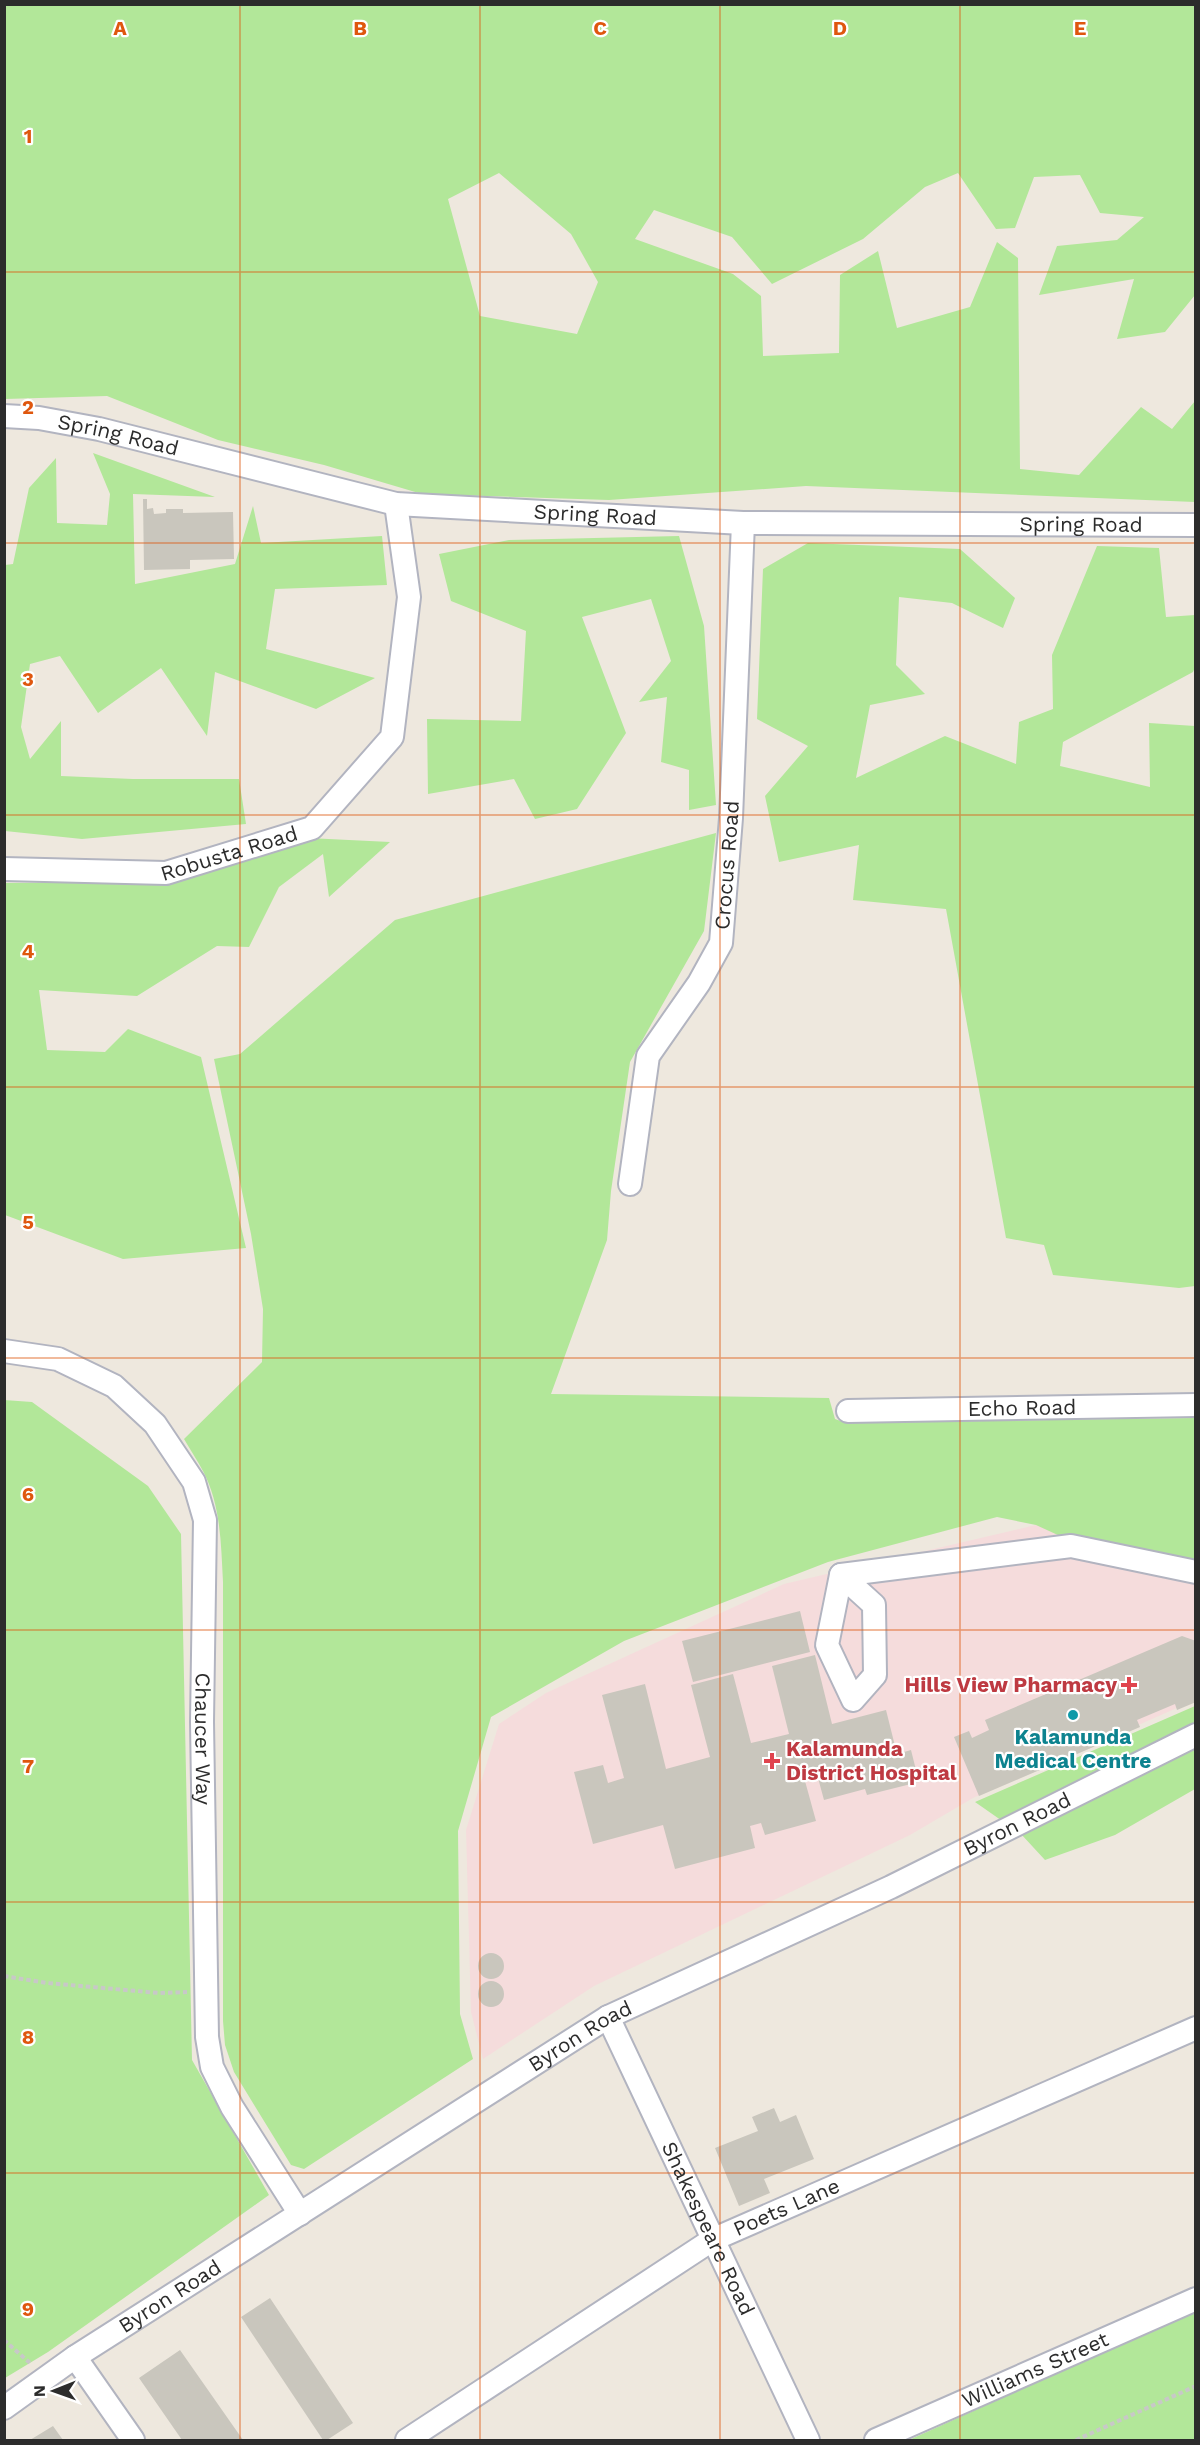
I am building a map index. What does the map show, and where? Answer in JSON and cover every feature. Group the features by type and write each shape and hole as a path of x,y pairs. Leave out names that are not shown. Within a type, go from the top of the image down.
{"street":[{"name":"Spring Road","path":"4,416 39,418 99,429 396,504 743,523 1196,525"},
{"name":"Robusta Road","path":"4,869 166,873 312,828 392,737 409,597 396,504"},
{"name":"Crocus Road","path":"630,1184 648,1056 699,983 720,943 731,818 743,523"},
{"name":"Chaucer Way","path":"4,1351 58,1359 114,1386 155,1424 194,1482 205,1520 202,1722 207,2037 212,2067 232,2107 300,2214"},
{"name":"Echo Road","path":"848,1411 1196,1405"},
{"path":"841,1575 1071,1546 1196,1572"},
{"name":"Byron Road","path":"4,2408 75,2357 608,2017 891,1887 1196,1735"},
{"name":"Shakespeare Road","path":"608,2017 808,2440"},
{"name":"Poets Lane","path":"407,2440 712,2240 1196,2028"},
{"name":"Williams Street","path":"876,2440 1196,2299"},
{"path":"75,2357 133,2440"}],"path":[{"path":"4,1976 47,1983 159,1993 206,1992"},
{"path":"4,2340 46,2378"},
{"path":"1076,2440 1196,2386"}],"shaded area":[{"name":"Kalamunda District Hospital","path":"1036,1525 1195,1563 1195,1700 973,1798 910,1835 594,1986 483,2059 471,2012 466,1830 499,1724 546,1693 784,1584"}],"green space":[{"path":"4,5 1195,5 1195,295 1165,332 1117,339 1134,279 1039,295 1057,246 1117,240 1144,217 1100,213 1080,175 1034,177 1015,228 996,229 958,173 925,187 863,239 772,284 732,237 654,210 635,239 733,274 761,296 763,356 839,353 840,275 878,251 897,328 970,307 997,242 1018,258 1020,469 1079,475 1141,407 1172,429 1195,401 1195,502 806,486 609,500 422,494 324,465 218,440 107,396 5,399","holes":["499,173 571,234 598,282 577,334 480,316 448,199"]},
{"path":"93,453 215,497 133,494 135,584 235,564 253,506 261,543 382,536 387,585 275,589 266,649 375,678 316,709 215,672 207,736 161,668 98,713 60,656 30,664 21,727 30,759 61,721 61,776 239,779 246,824 82,839 5,831 5,565 13,564 29,488 56,458 57,523 107,525 110,494"},
{"path":"679,536 704,626 716,805 689,810 689,770 661,762 667,697 639,702 671,661 651,599 582,617 626,733 577,809 535,819 514,779 428,794 427,719 521,721 526,631 451,601 439,554 509,540"},
{"path":"808,543 960,549 1015,598 1003,628 952,603 899,597 896,665 925,694 870,705 856,778 945,736 1016,764 1019,722 1053,709 1052,655 1097,546 1159,548 1166,617 1195,615 1196,665 1193,672 1063,742 1060,766 1150,787 1149,723 1195,726 1195,1286 1179,1288 1053,1275 1044,1245 1006,1238 946,909 853,900 859,845 779,862 765,796 808,746 757,719 763,569"},
{"path":"716,833 704,931 630,1062 611,1191 607,1240 551,1394 829,1398 835,1419 846,1423 1195,1418 1195,1560 1060,1536 1036,1525 997,1517 828,1562 624,1641 491,1717 458,1831 460,2014 473,2059 304,2169 291,2165 234,2072 225,2045 223,2021 222,1554 217,1511 209,1484 184,1439 262,1362 263,1309 251,1234 214,1059 240,1054 395,920"},
{"path":"308,838 390,842 329,897 323,854 279,887 249,947 217,946 137,996 39,990 47,1050 105,1052 128,1029 201,1057 246,1248 123,1259 5,1215 5,883 155,882"},
{"path":"4,1400 32,1402 148,1486 181,1534 192,2060 269,2195 48,2352 5,2378"},
{"path":"1195,1706 1195,1789 1115,1835 1045,1860 1021,1834 975,1802"},
{"path":"1195,2311 1195,2440 909,2440"}],"building":[{"path":"143,499 147,499 147,509 153,508 154,514 166,513 166,509 183,509 183,513 233,512 234,559 190,560 190,569 144,570"},
{"path":"800,1611 810,1652 693,1682 682,1641"},
{"name":"Kalamunda Medical Centre","path":"1182,1636 1196,1641 1196,1702 1177,1710 1175,1704 1137,1720 1140,1727 979,1796 954,1737 969,1731 972,1738 989,1730 985,1720"},
{"path":"815,1655 832,1724 886,1710 897,1754 911,1750 919,1782 867,1795 865,1789 824,1800 818,1778 805,1781 816,1821 765,1835 761,1823 750,1826 755,1848 675,1869 663,1825 593,1844 574,1772 603,1765 608,1783 624,1778 602,1695 645,1684 666,1769 710,1757 691,1685 733,1674 751,1743 789,1734 772,1666"},
{"path":"491,1953 501,1956 504,1966 501,1976 491,1979 481,1976 478,1966 481,1956"},
{"path":"491,1981 501,1984 504,1994 501,2004 491,2007 481,2004 478,1994 481,1984"},
{"path":"774,2108 780,2122 796,2115 814,2159 764,2179 770,2193 739,2206 715,2148 758,2131 752,2117"},
{"path":"270,2298 353,2423 327,2440 323,2440 241,2317"},
{"path":"180,2350 243,2440 182,2440 139,2378"},
{"path":"53,2426 63,2440 30,2440"}],"place":[{"name":"Hills View Pharmacy","path":"1129,1685"},
{"name":"Kalamunda Medical Centre","path":"1073,1715"},
{"name":"Kalamunda District Hospital","path":"772,1761"}]}
